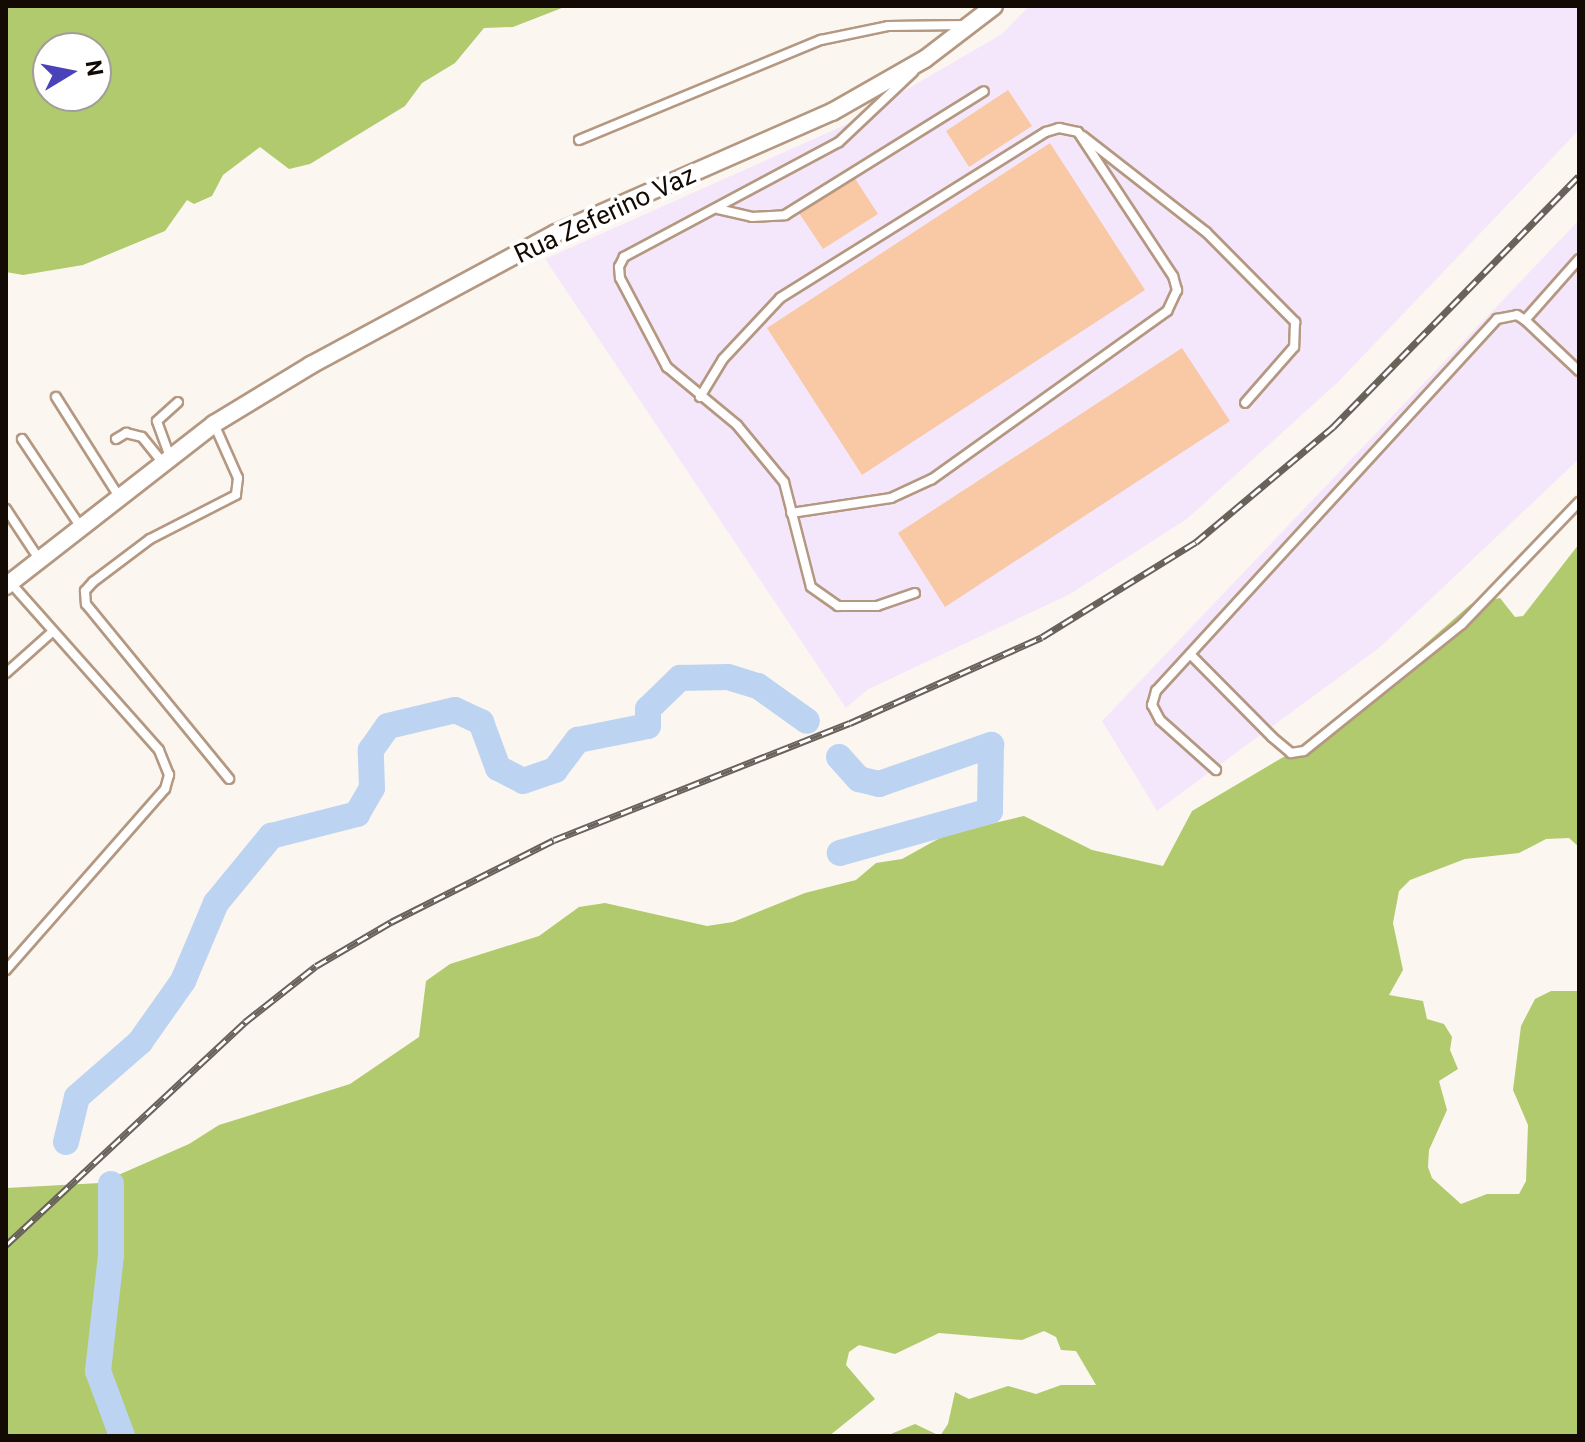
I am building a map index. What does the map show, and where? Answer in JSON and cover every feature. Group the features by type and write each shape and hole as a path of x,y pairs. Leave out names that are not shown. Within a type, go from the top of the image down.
{"street":[{"name":"Rua Zeferino Vaz","path":"8,584 118,495 214,424 311,365 556,233 832,112 925,59 974,25 991,7"}],"lane":[{"path":"579,140 853,30 916,23 974,25"},
{"path":"915,593 877,606 838,606 811,587 784,482 737,425 667,367 620,278 619,267 624,257 839,142 925,59"},
{"path":"717,209 752,217 785,215 984,91"},
{"path":"700,397 723,359 780,298 1046,132 1078,132 1150,183 1290,313 1298,335 1294,347 1245,403"},
{"path":"791,513 891,498 932,479 1167,311 1177,290 1173,276 1078,132"},
{"path":"1525,320 1579,259"},
{"path":"1216,770 1160,720 1152,705 1156,691 1488,326 1508,315 1525,320 1579,371"},
{"path":"56,397 118,495"},
{"path":"166,460 157,421 178,402"},
{"path":"214,424 238,478 236,495 150,539 85,591 86,604 229,779"},
{"path":"116,439 126,433 142,437 166,460"},
{"path":"22,439 80,526"},
{"path":"1190,654 1272,737 1291,753 1304,751 1462,624 1579,502"},
{"path":"6,509 39,559"},
{"path":"6,970 165,789 169,775 159,750 8,584"},
{"path":"6,673 51,633"}],"shaded area":[{"path":"1029,6 1579,6 1579,130 1338,382 1187,519 1070,594 867,690 846,708 545,259 847,124 1002,34"},
{"path":"1579,220 1579,459 1379,648 1157,811 1102,721"}],"green space":[{"path":"6,6 567,6 513,27 484,28 455,63 422,83 405,106 310,164 289,169 260,147 223,175 212,196 194,204 187,200 165,231 83,265 23,275 6,272"},
{"path":"1579,544 1579,847 1569,838 1546,839 1519,853 1465,859 1410,880 1399,891 1393,923 1403,970 1389,995 1423,1001 1427,1019 1444,1024 1452,1037 1450,1050 1458,1069 1439,1081 1447,1110 1429,1150 1428,1167 1432,1178 1461,1204 1487,1194 1519,1194 1526,1181 1528,1125 1513,1090 1521,1026 1535,999 1551,991 1579,991 1579,1436 940,1436 948,1424 955,1392 969,1399 1008,1386 1036,1394 1061,1385 1096,1385 1076,1351 1061,1350 1056,1337 1044,1331 1022,1340 939,1333 895,1354 859,1345 849,1352 846,1365 875,1399 829,1436 6,1436 6,1188 100,1183 189,1144 219,1125 350,1084 419,1037 426,981 450,964 539,936 579,907 605,903 707,926 733,922 805,893 856,880 876,863 902,859 947,834 1024,816 1092,850 1163,866 1192,811 1324,733 1471,604 1500,598 1515,617 1523,616"},
{"path":"915,1424 940,1436 886,1436"}],"building":[{"path":"1008,90 1032,126 969,167 946,131"},
{"path":"1050,143 1145,290 862,475 767,328"},
{"path":"854,177 878,214 823,249 799,213"},
{"path":"1182,348 1230,421 945,607 898,533"}],"waterway":[{"path":"66,1142 77,1097 140,1042 183,981 216,903 271,836 357,814 372,788 371,750 388,726 455,710 481,722 498,768 523,781 555,770 578,740 648,726 648,709 680,678 728,677 758,686 807,721"},
{"path":"839,757 859,779 879,784 991,745 990,811 840,853"},
{"path":"111,1184 111,1255 98,1371 122,1436"}],"railway":[{"path":"6,1245 245,1022 316,966 391,922 554,840 850,723 1042,637 1196,542 1333,427 1579,176"}]}
